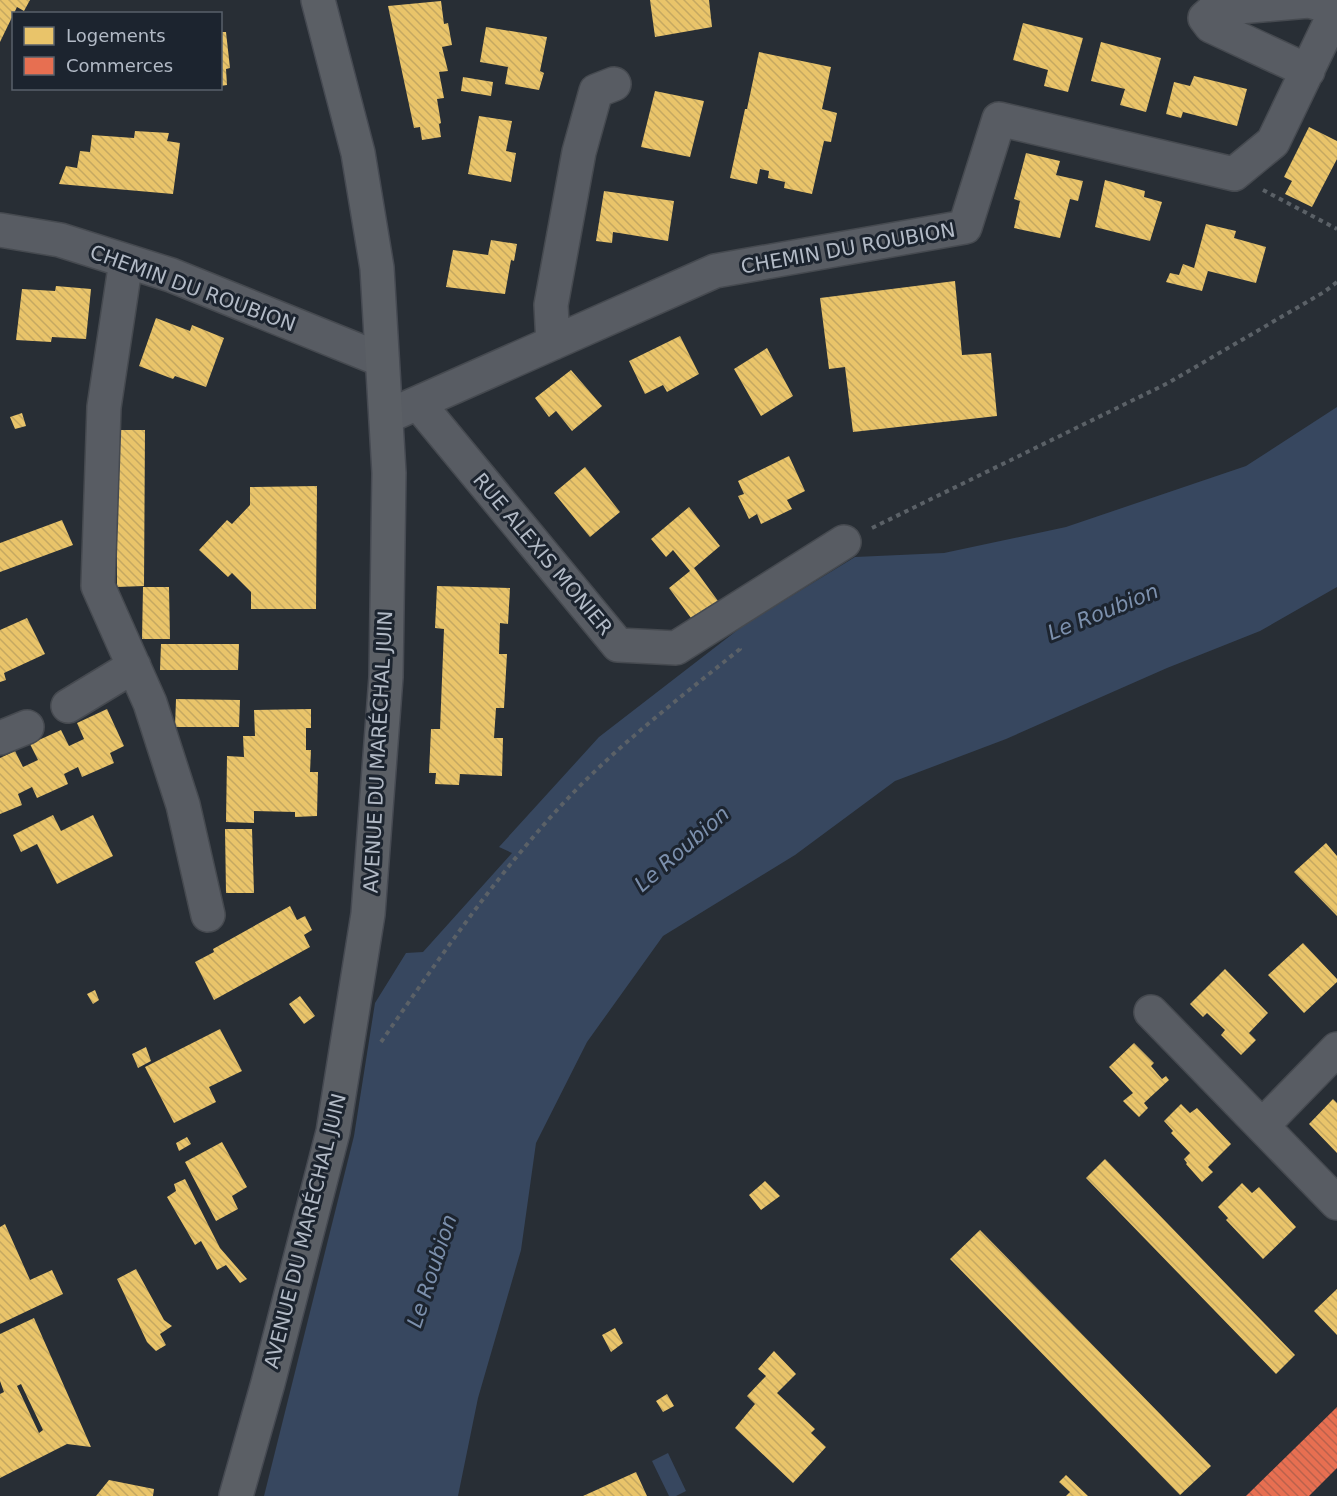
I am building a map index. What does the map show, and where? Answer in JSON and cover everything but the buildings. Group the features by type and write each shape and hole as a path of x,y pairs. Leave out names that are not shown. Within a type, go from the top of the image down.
{"main road":[{"name":"AVENUE DU MARÉCHAL JUIN","path":"236,1496 268,1383 333,1132 369,914 386,677 389,473 377,268 358,153 318,0"}],"street":[{"path":"1234,174 1273,142 1308,71"},
{"path":"554,343 551,305 579,152 596,91 614,84"},
{"name":"CHEMIN DU ROUBION","path":"386,417 715,271 965,227 999,119 1234,174"},
{"name":"CHEMIN DU ROUBION","path":"0,230 60,240 171,275 382,360"},
{"path":"126,261 104,407 98,586 150,703 183,805 208,915"},
{"name":"RUE ALEXIS MONIER","path":"418,403 618,645 676,648 844,542"},
{"path":"68,706 134,666"},
{"path":"1151,1012 1337,1203"},
{"path":"1262,1126 1337,1049"}],"path":[{"path":"1234,174 1337,229"},
{"path":"844,542 1168,383 1324,292 1337,282"},
{"path":"380,1044 511,863 571,795 623,745 740,649 732,613"}],"water":[{"name":"Le Roubion","path":"1337,407 1337,587 1260,631 1167,668 1006,739 895,781 795,855 663,936 587,1042 536,1143 521,1250 478,1398 458,1496 264,1496 354,1136 375,1003 406,953 423,952 512,853 499,847 599,737 744,625 855,557 944,553 1066,527 1246,466"},
{"path":"668,1453 686,1491 676,1496 669,1496 652,1461"}]}
